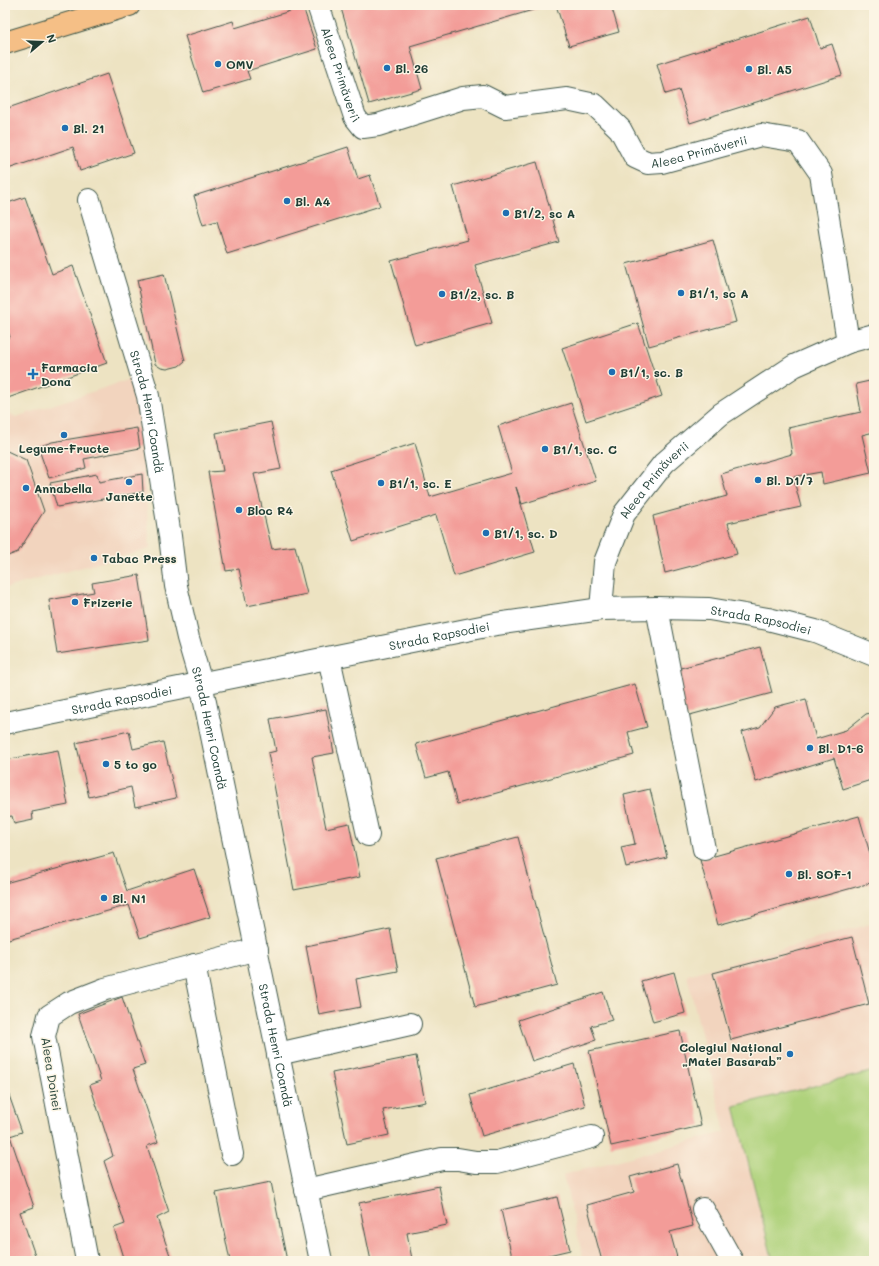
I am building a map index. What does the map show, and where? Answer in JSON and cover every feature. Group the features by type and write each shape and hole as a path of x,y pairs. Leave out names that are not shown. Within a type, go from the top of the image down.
{"main road":[{"path":"5,43 129,5"}],"street":[{"name":"Aleea Primăverii","path":"318,5 355,117 363,127 378,125 463,98 483,96 505,107 567,99 595,105 620,129 635,157 648,163 662,162 761,135 798,141 821,174 848,342"},
{"name":"Strada Henri Coandă","path":"89,200 148,396 170,536 176,586 188,638 201,683 321,1261"},
{"name":"Aleea Primăverii","path":"601,609 605,562 624,514 664,463 721,414 794,366 848,342 874,335"},
{"path":"657,608 704,849"},
{"name":"Strada Rapsodiei","path":"5,723 496,624 601,609 709,609 768,619 815,632 874,655"},
{"path":"329,658 368,835"},
{"name":"Aleea Doinei","path":"87,1261 44,1036 49,1016 69,1003 105,989 256,949"},
{"path":"194,965 232,1154"},
{"path":"278,1054 410,1024"},
{"path":"306,1190 442,1159 497,1162 592,1137"},
{"path":"703,1209 732,1261"}],"shaded area":[{"path":"137,377 150,549 5,588 5,411 16,417"},
{"name":"Colegiul Național „Matei Basarab”","path":"874,923 874,1261 584,1261 563,1175 725,1132 687,975"}],"green space":[{"path":"874,1071 874,1261 773,1261 734,1106"}],"building":[{"name":"Bl. 26","path":"351,5 550,5 410,46 422,89 369,104 341,8"},
{"path":"556,5 611,5 619,32 569,46"},
{"path":"303,7 317,49 247,71 250,79 203,93 185,36 233,21 235,28"},
{"name":"Bl. A5","path":"810,16 820,48 832,44 842,75 690,123 679,90 666,94 657,64"},
{"name":"Bl. 21","path":"107,74 134,153 80,171 73,147 5,170 5,109"},
{"name":"Bl. A4","path":"348,147 358,179 370,175 380,206 227,254 217,221 203,225 194,196"},
{"path":"537,162 559,242 475,265 492,323 415,345 391,261 468,240 453,186"},
{"path":"5,180 10,195 5,196"},
{"path":"25,197 52,274 73,266 107,363 5,399 5,338 10,337 5,323 5,204"},
{"name":"B1/1, sc A","path":"713,240 736,322 649,346 626,264"},
{"path":"164,274 185,361 179,366 167,369 161,368 155,364 137,280"},
{"name":"B1/1, sc. B","path":"638,323 662,396 586,421 562,348"},
{"name":"Bl. D1/7","path":"874,380 874,432 862,435 871,473 823,484 821,472 793,477 801,507 728,523 737,554 665,573 653,516 727,496 721,474 792,454 788,428 861,412 856,384"},
{"path":"571,403 596,481 522,504 516,487 535,552 454,576 436,515 353,541 331,470 415,443 430,497 512,473 498,426"},
{"name":"Bloc R4","path":"271,422 281,469 254,474 272,549 295,546 307,594 247,606 239,569 226,571 208,472 223,471 216,433"},
{"path":"137,428 140,448 84,459 86,468 49,478 38,447 52,442"},
{"path":"5,450 26,460 44,511 18,552 5,557"},
{"path":"97,474 99,482 142,474 143,492 57,507 50,483"},
{"path":"139,575 149,640 57,654 49,600 94,592 92,583"},
{"path":"760,647 772,693 686,716 673,670"},
{"path":"635,684 647,727 628,732 634,755 457,804 448,772 426,778 416,744"},
{"name":"Bl. D1-6","path":"806,699 816,739 846,730 866,714 874,712 874,779 843,789 834,758 756,782 742,732 760,727 775,707"},
{"path":"326,709 334,753 312,757 326,828 349,823 360,877 294,890 268,753 276,751 270,719"},
{"path":"129,731 133,749 163,742 176,798 135,807 131,787 89,797 76,743"},
{"path":"58,750 68,805 32,812 33,820 14,824 12,816 5,817 5,760"},
{"path":"650,789 667,857 626,867 621,847 635,844 624,795"},
{"name":"Bl. SOF-1","path":"859,816 874,867 874,882 718,925 700,860"},
{"path":"518,837 557,985 475,1007 436,858"},
{"name":"Bl. N1","path":"114,853 127,891 194,869 210,917 140,938 129,905 5,940 5,883"},
{"path":"390,929 398,971 356,979 361,1007 319,1015 306,946"},
{"path":"852,937 869,1004 731,1040 713,973"},
{"path":"674,972 685,1013 653,1022 641,981"},
{"path":"603,992 612,1020 591,1026 596,1040 532,1061 518,1020"},
{"path":"122,997 145,1065 133,1069 158,1142 147,1146 169,1212 157,1218 172,1261 124,1261 114,1228 125,1224 104,1161 113,1156 90,1085 101,1081 78,1014"},
{"path":"680,1031 701,1126 611,1146 589,1051"},
{"path":"416,1056 425,1102 383,1110 389,1135 347,1144 332,1073"},
{"path":"574,1064 585,1106 482,1136 470,1095"},
{"path":"5,1084 22,1132 10,1136 34,1207 20,1212 37,1261 5,1261"},
{"path":"677,1164 693,1226 670,1232 678,1261 602,1261 587,1205 634,1192 630,1177"},
{"path":"271,1182 287,1261 230,1261 216,1193"},
{"path":"439,1186 447,1225 407,1233 412,1259 404,1261 371,1261 359,1203"},
{"path":"557,1197 570,1250 523,1261 513,1261 501,1210"}],"place":[{"name":"OMV","path":"218,64"},
{"name":"Bl. 26","path":"387,68"},
{"name":"Bl. A5","path":"749,69"},
{"name":"Bl. 21","path":"65,128"},
{"name":"Bl. A4","path":"287,201"},
{"name":"B1/2, sc A","path":"506,213"},
{"name":"B1/1, sc A","path":"681,293"},
{"name":"B1/2, sc. B","path":"442,294"},
{"name":"B1/1, sc. B","path":"612,372"},
{"name":"Farmacia Dona","path":"33,374"},
{"name":"Legume-Fructe","path":"64,435"},
{"name":"B1/1, sc. C","path":"545,449"},
{"name":"Bl. D1/7","path":"758,480"},
{"name":"Janette","path":"129,482"},
{"name":"B1/1, sc. E","path":"381,483"},
{"name":"Annabella","path":"26,488"},
{"name":"Bloc R4","path":"239,510"},
{"name":"B1/1, sc. D","path":"486,533"},
{"name":"Tabac Press","path":"94,558"},
{"name":"Frizerie","path":"75,602"},
{"name":"Bl. D1-6","path":"810,748"},
{"name":"5 to go","path":"106,764"},
{"name":"Bl. SOF-1","path":"789,874"},
{"name":"Bl. N1","path":"104,898"},
{"name":"Colegiul Național „Matei Basarab”","path":"790,1054"}]}
